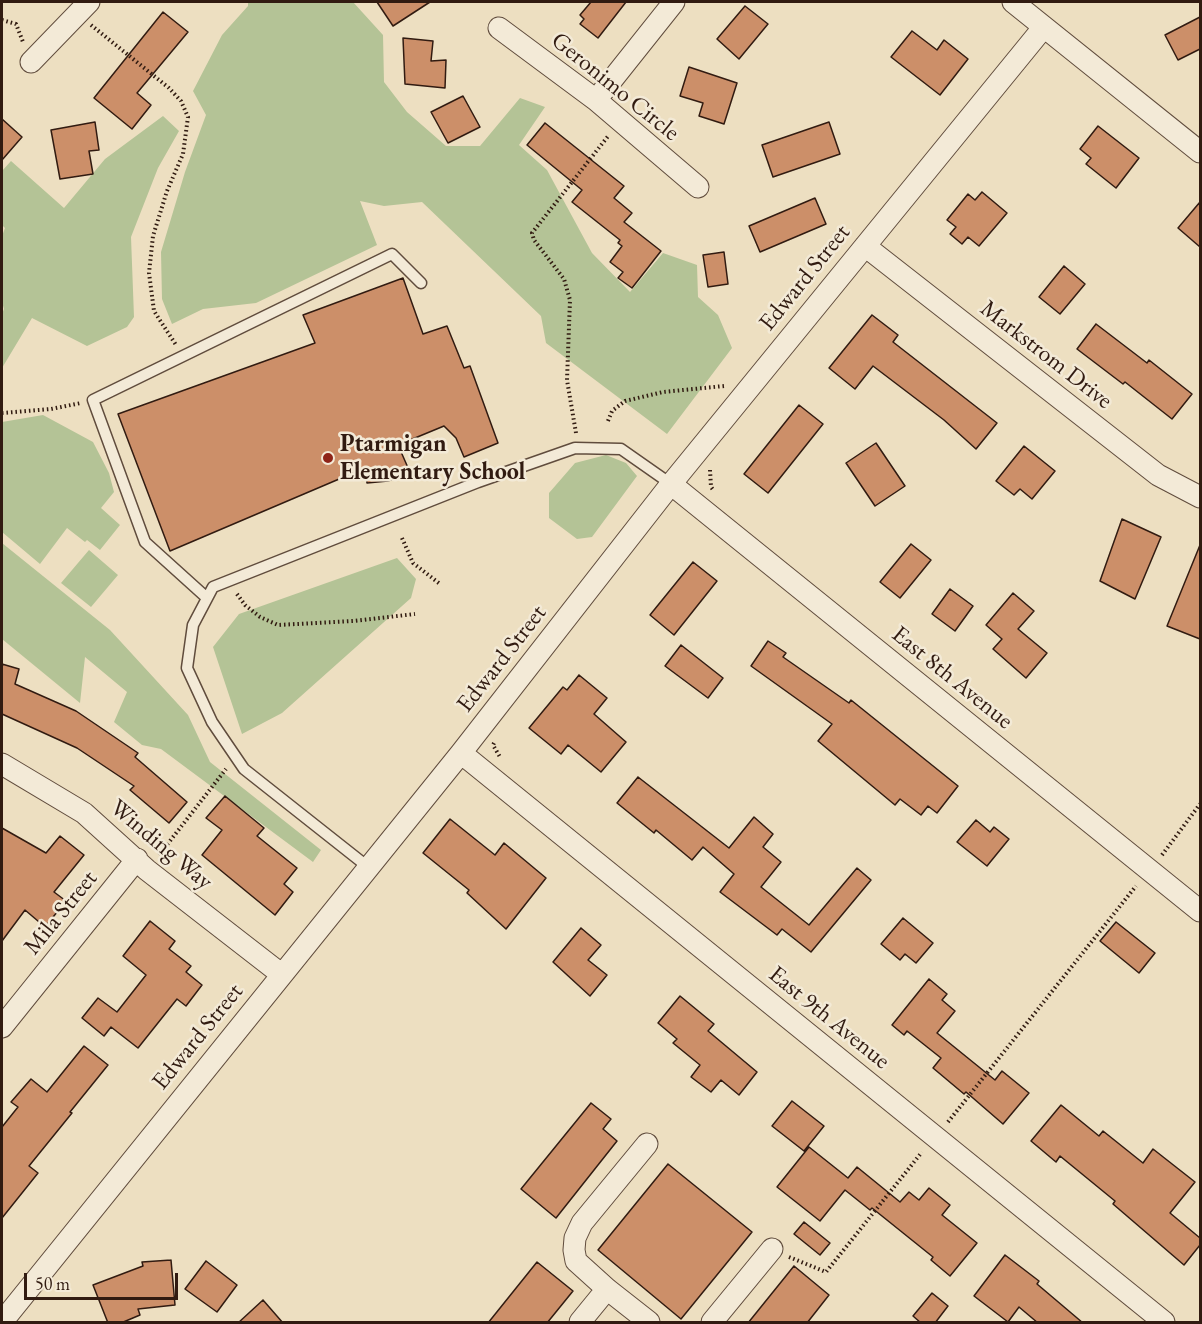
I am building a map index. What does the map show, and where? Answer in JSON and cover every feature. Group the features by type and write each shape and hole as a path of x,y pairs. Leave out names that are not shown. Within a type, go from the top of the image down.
{"street":[{"path":"596,100 674,2"},
{"path":"1013,2 1200,152"},
{"path":"31,62 83,8"},
{"name":"Geronimo Circle","path":"499,28 596,100 698,187"},
{"name":"Edward Street","path":"2,1323 461,753 671,484 1043,28"},
{"name":"Markstrom Drive","path":"865,246 1158,475 1200,497"},
{"name":"East 8th Avenue","path":"671,484 1200,911"},
{"name":"East 9th Avenue","path":"461,753 1164,1323"},
{"name":"Winding Way","path":"2,764 84,813 142,865 281,974"},
{"name":"Mila Street","path":"2,1027 142,865"},
{"path":"647,1144 582,1223 575,1238 574,1250 576,1261 650,1323"},
{"path":"712,1323 772,1250"},
{"path":"580,1323 607,1289"}],"lane":[{"path":"207,598 145,542 93,400 392,254 421,283"},
{"path":"368,867 244,769 212,722 187,668 193,625 213,587 478,482 579,448 621,449 671,484"}],"path":[{"path":"83,8 169,88 181,101 188,117 183,154 167,191 153,236 148,273 154,311 183,356"},
{"path":"2,20 16,24 31,62"},
{"path":"579,448 567,380 570,300 564,279 552,260 534,240 532,233 620,121"},
{"path":"608,421 612,411 625,400 663,392 727,386"},
{"path":"2,413 51,409 93,400"},
{"path":"712,466 709,472 711,487 716,493"},
{"path":"402,538 413,563 440,584"},
{"path":"237,594 260,617 278,625 353,621 416,614"},
{"path":"142,865 236,756"},
{"path":"772,1250 826,1272 1150,870 1200,804"}],"green space":[{"path":"248,2 353,2 383,35 384,82 407,112 446,146 480,146 520,98 545,107 519,145 547,170 592,253 630,292 663,253 697,265 698,297 718,315 732,348 667,434 546,343 541,316 422,202 384,206 360,201 377,245 256,303 203,309 172,324 162,299 161,252 185,172 206,115 193,91 222,35 248,6"},
{"path":"163,116 179,131 158,168 131,237 134,317 127,327 87,346 32,318 2,368 2,314 4,309 2,302 2,236 5,228 2,225 2,171 11,161 64,208 105,159"},
{"path":"43,415 93,442 109,473 114,492 101,508 120,525 100,550 67,528 40,564 2,532 2,422"},
{"path":"606,455 626,463 637,476 592,537 577,539 549,518 549,493 575,463"},
{"path":"2,543 110,630 188,715 210,762 321,850 313,862 161,749 142,745 114,722 127,692 85,657 80,703 2,639"},
{"path":"89,550 118,575 91,607 61,583"},
{"path":"397,558 416,579 411,598 282,713 242,734 213,647 239,614"}],"building":[{"path":"377,2 430,2 393,26"},
{"path":"591,2 626,2 598,38 580,24 584,19 580,15"},
{"path":"745,6 768,24 739,59 717,39"},
{"path":"163,12 188,32 137,93 151,105 132,129 94,98"},
{"path":"1200,17 1200,49 1178,60 1165,35"},
{"path":"912,31 937,50 944,40 968,59 940,95 891,57"},
{"path":"403,38 433,41 431,61 446,60 445,88 405,84"},
{"path":"689,67 737,83 724,124 699,116 703,103 680,96"},
{"path":"463,96 480,127 448,143 431,112"},
{"path":"2,119 22,137 2,160"},
{"path":"95,122 99,150 89,151 93,174 60,179 51,130"},
{"path":"829,122 840,154 773,177 762,145"},
{"path":"545,123 624,186 614,198 632,213 624,222 661,251 632,288 618,278 623,272 610,262 622,246 618,243 620,240 572,202 582,190 527,145"},
{"path":"1098,126 1139,158 1116,188 1086,164 1091,158 1080,149"},
{"path":"982,192 1007,213 979,246 968,237 962,244 950,234 956,227 947,220 968,194 975,200"},
{"path":"815,198 826,224 760,252 749,226"},
{"path":"1200,202 1200,247 1178,228"},
{"path":"724,252 728,284 708,287 703,255"},
{"path":"1064,266 1085,284 1060,314 1039,297"},
{"name":"Ptarmigan Elementary School","path":"403,278 423,334 447,326 464,368 470,366 498,443 464,457 456,438 444,426 398,445 409,470 398,477 388,481 367,483 365,468 170,551 118,414 315,343 303,315"},
{"path":"872,315 898,335 893,342 997,423 976,449 944,420 873,366 855,389 829,368"},
{"path":"1096,324 1147,363 1149,360 1192,394 1172,419 1125,382 1123,384 1077,349"},
{"path":"799,405 823,424 768,493 744,474"},
{"path":"876,443 905,486 875,506 846,463"},
{"path":"1024,446 1055,471 1032,499 1020,489 1014,495 996,481"},
{"path":"1122,519 1161,537 1135,599 1100,581"},
{"path":"911,544 931,560 900,598 880,582"},
{"path":"1200,545 1200,639 1167,626"},
{"path":"693,562 717,581 674,635 650,615"},
{"path":"950,589 973,606 955,631 932,614"},
{"path":"1013,593 1034,611 1018,629 1047,653 1026,678 993,649 1002,639 986,625"},
{"path":"768,641 786,653 783,657 849,703 851,700 958,786 937,813 928,806 921,815 900,799 895,805 818,741 832,724 751,666"},
{"path":"681,645 723,678 708,698 665,666"},
{"path":"2,664 19,669 15,684 76,711 138,753 135,757 187,802 169,823 130,790 134,786 77,748 2,714"},
{"path":"579,675 607,698 594,714 626,742 601,772 568,745 561,754 529,728 563,687 567,690"},
{"path":"638,777 729,848 754,817 773,834 763,847 781,862 761,887 809,925 857,868 871,880 811,952 782,929 777,935 720,892 734,874 703,847 692,860 656,830 654,833 617,803"},
{"path":"225,796 264,828 257,836 297,868 284,884 293,892 275,915 202,855 222,830 206,818"},
{"path":"450,819 495,855 504,843 546,878 506,929 467,893 469,890 423,853"},
{"path":"976,820 990,832 994,827 1009,839 987,866 957,842"},
{"path":"2,828 46,853 60,836 84,855 54,892 66,901 45,927 25,910 2,941"},
{"path":"903,918 933,943 916,963 905,954 900,960 881,944"},
{"path":"150,921 175,941 169,949 191,966 186,972 202,985 186,1006 177,999 138,1048 111,1027 104,1036 82,1018 98,998 117,1012 146,975 123,956"},
{"path":"1116,922 1155,953 1139,973 1100,941"},
{"path":"581,928 601,945 588,960 607,975 590,996 553,962"},
{"path":"929,979 947,994 942,1000 955,1011 937,1033 995,1080 1002,1071 1029,1093 1003,1124 966,1092 964,1094 933,1068 941,1058 907,1031 904,1035 892,1025"},
{"path":"680,996 714,1024 708,1031 757,1072 739,1095 721,1080 711,1092 691,1077 700,1065 673,1043 677,1039 658,1023"},
{"path":"84,1046 108,1065 29,1166 38,1173 2,1218 2,1127 18,1107 11,1102 31,1079 47,1092"},
{"path":"792,1101 824,1126 804,1151 772,1126"},
{"path":"591,1103 611,1119 603,1129 617,1141 556,1218 521,1189"},
{"path":"1061,1105 1099,1136 1103,1131 1143,1163 1153,1149 1195,1182 1170,1213 1200,1238 1200,1245 1184,1265 1113,1204 1115,1201 1060,1156 1056,1162 1031,1141"},
{"path":"809,1147 848,1178 857,1167 900,1202 909,1192 919,1200 929,1188 950,1205 942,1215 977,1243 950,1276 931,1260 933,1257 872,1208 870,1210 845,1190 820,1221 777,1187"},
{"path":"668,1164 752,1232 681,1319 598,1250"},
{"path":"804,1222 830,1243 820,1255 794,1234"},
{"path":"1005,1255 1039,1281 1037,1284 1083,1323 1038,1323 1019,1307 1008,1322 974,1296"},
{"path":"171,1260 175,1305 138,1309 140,1315 121,1323 108,1323 93,1285 143,1266 142,1262"},
{"path":"206,1261 237,1285 217,1312 185,1289"},
{"path":"537,1262 573,1291 547,1323 488,1323"},
{"path":"794,1266 829,1295 807,1323 748,1323"},
{"path":"932,1293 948,1306 935,1323 921,1323 913,1316"},
{"path":"263,1300 283,1323 238,1323"}],"place":[{"name":"Ptarmigan Elementary School","path":"328,458"}]}
